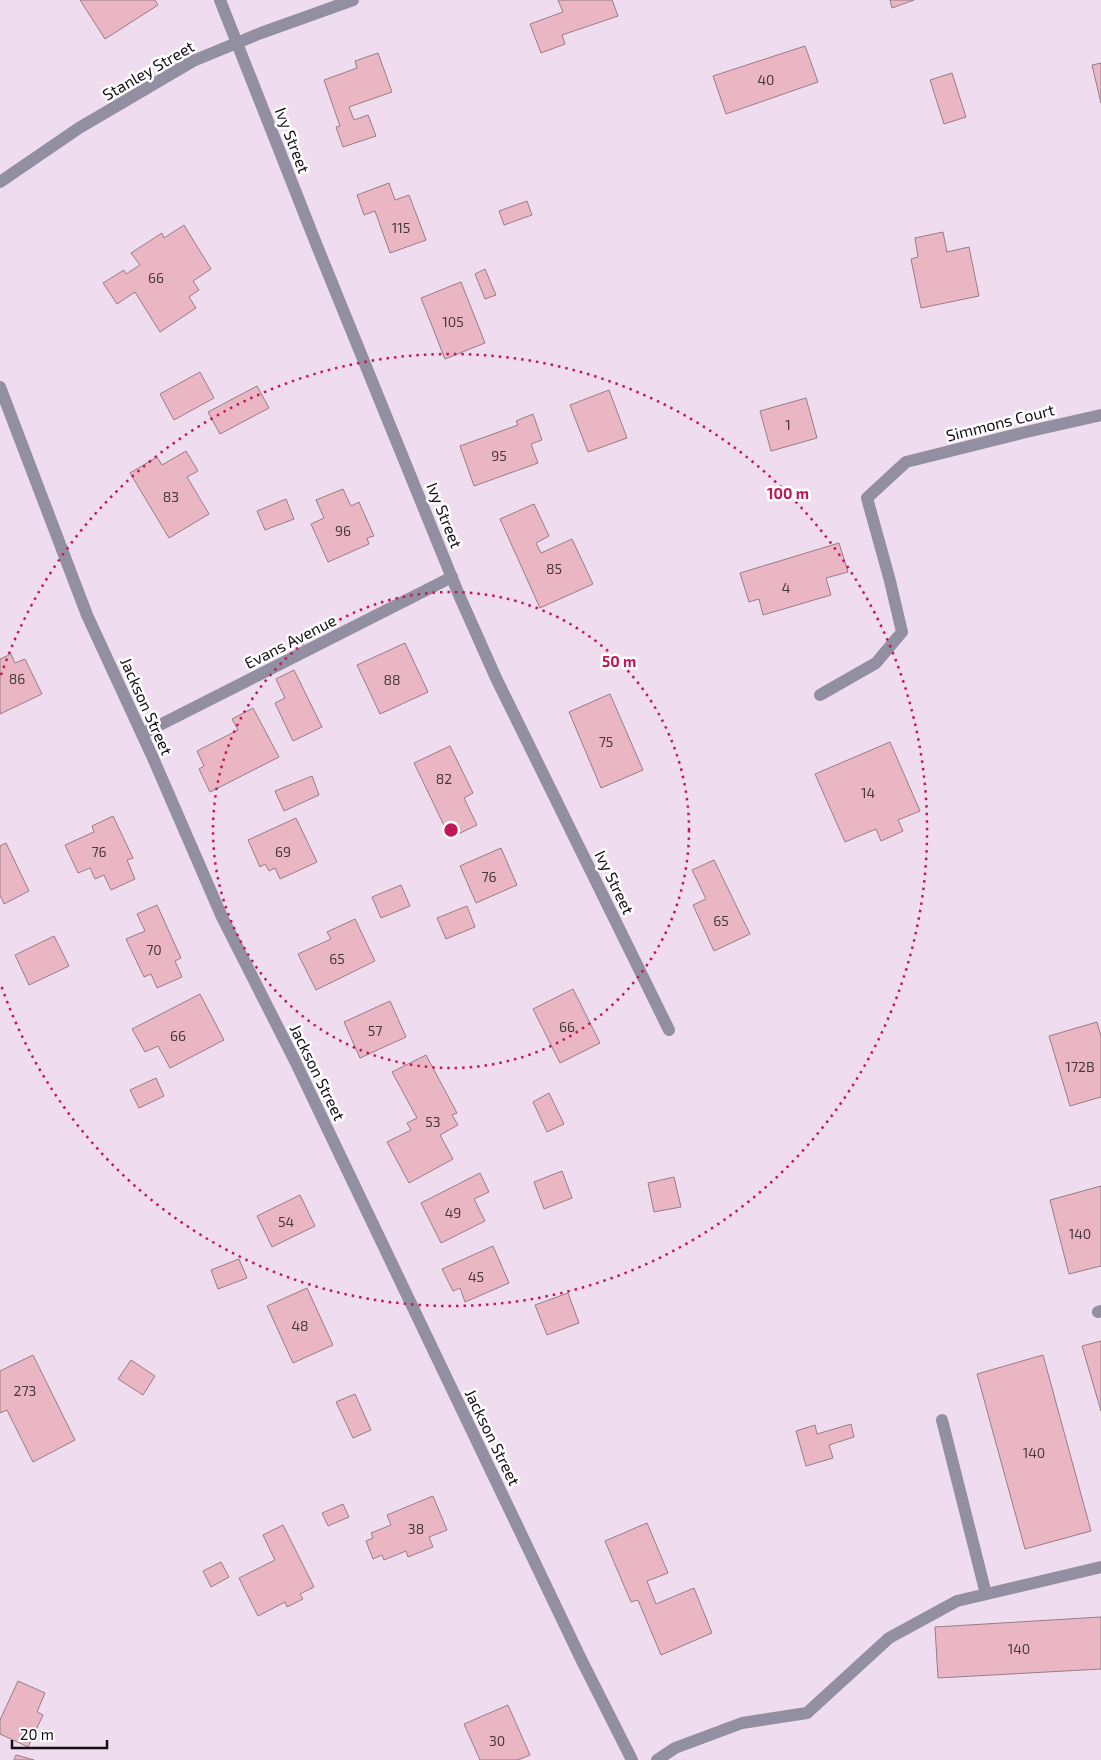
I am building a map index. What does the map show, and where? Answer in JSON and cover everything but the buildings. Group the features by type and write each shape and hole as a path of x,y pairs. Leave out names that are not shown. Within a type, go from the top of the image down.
{"street":[{"name":"Ivy Street","path":"220,0 317,246 452,577 496,678 670,1030"},
{"name":"Stanley Street","path":"0,182 79,128 185,65 237,43 353,0"},
{"name":"Jackson Street","path":"0,387 87,615 142,734 222,917 295,1061 581,1659 632,1760"},
{"name":"Simmons Court","path":"820,695 876,663 902,632 867,498 906,462 1101,415"},
{"name":"Evans Avenue","path":"142,734 452,577"},
{"path":"942,1420 986,1594"},
{"path":"657,1760 675,1748 742,1723 807,1713 888,1638 957,1601 1101,1567"}]}
